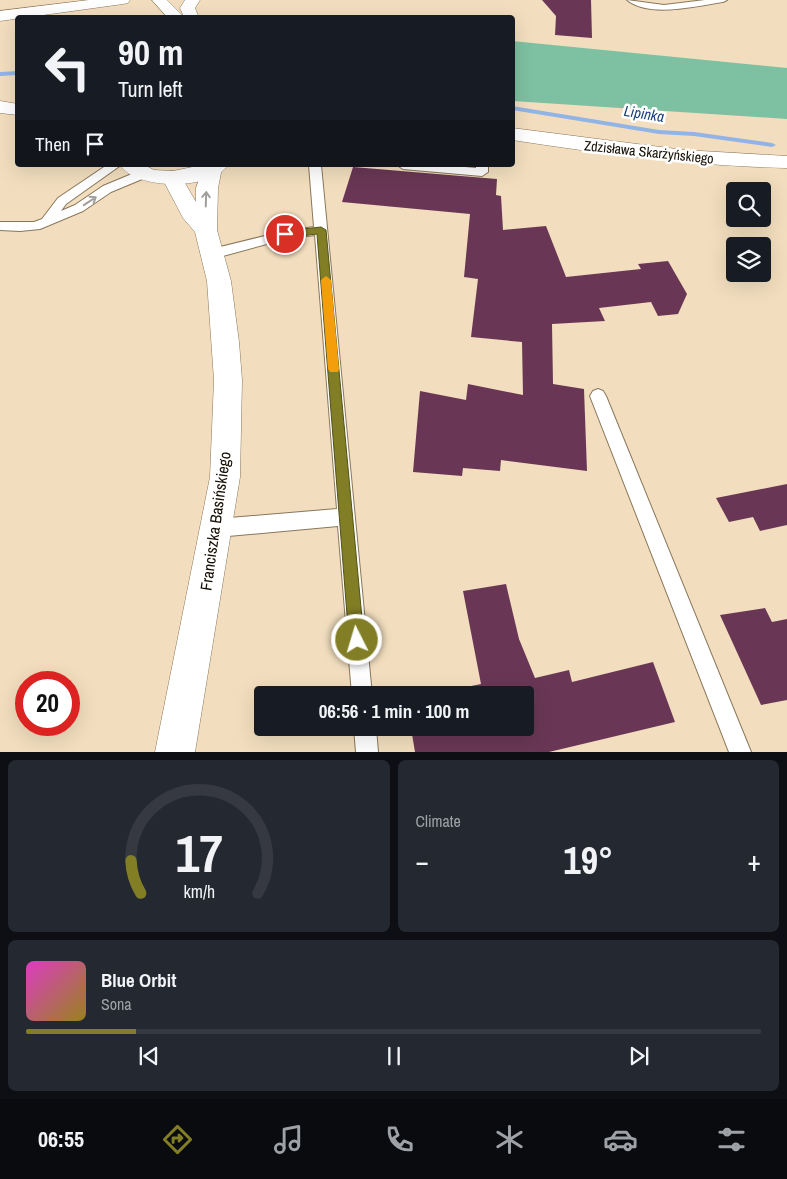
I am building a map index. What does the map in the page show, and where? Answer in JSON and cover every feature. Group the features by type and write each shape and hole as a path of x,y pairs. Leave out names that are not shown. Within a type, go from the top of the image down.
{"street":[{"path":"0,16 123,0"},
{"path":"159,0 173,15"},
{"path":"190,15 187,8 193,0"},
{"path":"0,107 15,110"},
{"name":"Zdzisława Skarżyńskiego","path":"515,134 616,150 697,158 787,162"},
{"path":"137,169 172,178 193,175 215,167"},
{"name":"Franciszka Basińskiego","path":"175,752 217,528 224,477 228,380 226,342 219,281 209,242 207,188 215,167"},
{"name":"Franciszka Basińskiego","path":"172,178 209,242"}],"lane":[{"path":"631,0 664,7 723,0"},
{"path":"46,221 62,201 112,167"},
{"path":"315,167 361,686"},
{"path":"426,167 482,172 482,167"},
{"path":"0,226 36,226 79,208 137,169"},
{"path":"209,242 321,230"},
{"path":"598,396 740,752"},
{"path":"217,528 346,517"},
{"path":"366,736 367,752"}],"green space":[{"path":"515,41 787,68 787,119 515,101"}],"building":[{"path":"542,0 591,0 592,38 555,35 556,16"},
{"path":"353,167 497,179 496,195 501,196 503,230 546,226 566,277 641,269 638,264 668,261 687,294 678,314 658,316 651,302 599,308 605,321 552,324 553,384 584,389 587,471 501,460 500,471 463,468 462,476 413,472 420,391 466,400 468,384 523,395 522,342 471,337 478,279 464,277 470,214 342,202"},
{"path":"787,484 787,525 760,531 753,517 729,522 716,498"},
{"path":"506,584 519,639 535,678 569,670 572,682 653,662 675,722 549,752 415,752 412,736 534,736 534,686 471,686 481,684 463,591"},
{"path":"765,608 772,622 787,619 787,700 761,705 720,615"}],"waterway":[{"name":"Lipinka","path":"0,74 15,73"},
{"name":"Lipinka","path":"515,108 659,132 694,134 772,145"}],"slow traffic":[{"path":"326,280 334,369"}],"route":[{"path":"285,234 321,230 357,640"}]}
